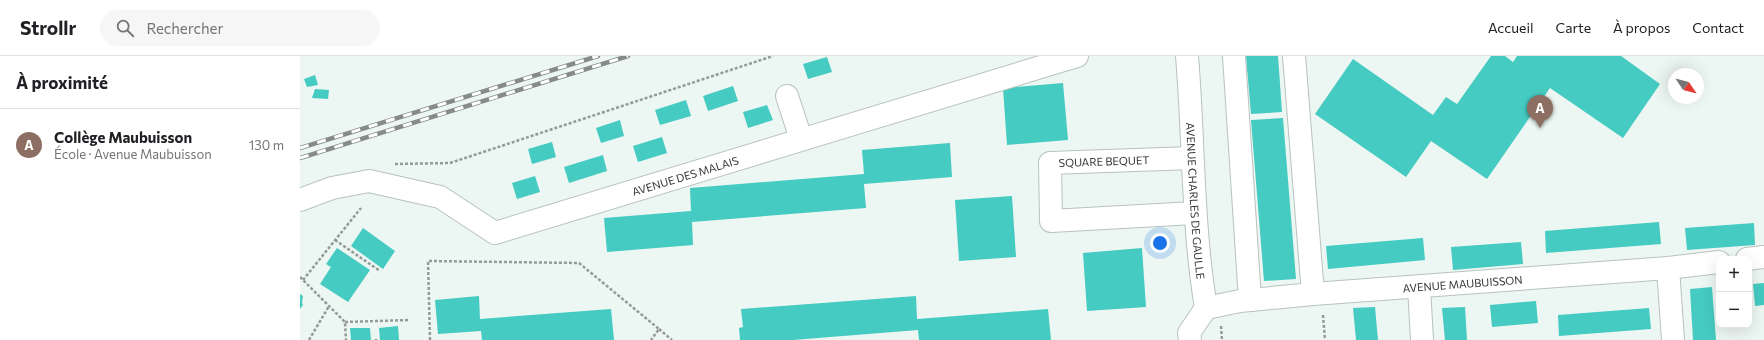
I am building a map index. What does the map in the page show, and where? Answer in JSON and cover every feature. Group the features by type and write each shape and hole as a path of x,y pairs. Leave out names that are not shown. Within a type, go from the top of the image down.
{"street":[{"name":"AVENUE DES MALAIS","path":"300,200 332,188 369,181 440,197 495,233 1077,56"},
{"name":"AVENUE CHARLES DE GAULLE","path":"1187,56 1194,213 1206,308"},
{"path":"1234,56 1250,300"},
{"path":"1294,56 1313,294"},
{"path":"787,96 801,139"},
{"name":"SQUARE BEQUET","path":"1192,158 1050,163 1051,221 1194,213"},
{"path":"1752,258 1764,257"},
{"name":"AVENUE MAUBUISSON","path":"1206,308 1250,300 1313,294 1668,268 1716,262"},
{"path":"1668,268 1672,340"},
{"path":"1419,286 1422,340"},
{"path":"1190,340 1189,333 1206,308"}],"path":[{"path":"387,164 450,163 773,56"},
{"path":"303,280 361,208"},
{"path":"336,240 380,271"},
{"path":"430,340 428,261 579,263 672,340"},
{"path":"300,277 345,322 346,340"},
{"path":"308,340 329,306"},
{"path":"345,322 409,320"},
{"path":"651,340 659,329"}],"building":[{"path":"1246,56 1278,56 1282,112 1251,114"},
{"path":"1491,56 1505,56 1513,62 1517,56 1621,56 1660,84 1623,138 1550,88 1487,179 1431,141 1406,177 1315,114 1353,59 1433,115 1446,97 1457,104"},
{"path":"827,57 832,72 808,79 803,64"},
{"path":"315,75 318,85 307,87 304,79"},
{"path":"1063,83 1068,140 1007,145 1003,88"},
{"path":"733,86 738,101 708,111 703,96"},
{"path":"315,89 329,90 328,99 312,98"},
{"path":"686,100 691,116 660,125 655,110"},
{"path":"767,105 773,120 748,128 743,112"},
{"path":"1283,118 1296,279 1264,281 1251,120"},
{"path":"620,120 624,136 601,143 596,128"},
{"path":"662,137 667,153 638,162 633,146"},
{"path":"552,142 556,157 532,164 528,149"},
{"path":"950,143 952,177 864,184 866,208 692,222 693,245 607,252 604,218 691,211 690,188 864,174 862,150"},
{"path":"603,155 607,171 569,183 564,167"},
{"path":"535,176 540,192 517,199 512,183"},
{"path":"1012,196 1016,257 959,261 955,200"},
{"path":"1659,222 1661,244 1546,253 1545,231"},
{"path":"1754,223 1755,245 1687,250 1685,228"},
{"path":"363,228 395,251 383,269 351,246"},
{"path":"1423,238 1425,260 1328,269 1326,246"},
{"path":"1521,242 1523,264 1453,270 1451,247"},
{"path":"337,248 370,270 348,302 320,284 331,267 326,264"},
{"path":"1142,248 1146,307 1087,311 1083,253"},
{"path":"1764,283 1764,305 1755,306 1753,284"},
{"path":"1712,287 1716,340 1693,340 1690,289"},
{"path":"300,294 303,296 303,305 300,309"},
{"path":"479,296 480,319 611,309 614,340 482,340 481,331 438,334 435,300"},
{"path":"916,296 917,319 1048,309 1051,340 919,340 918,330 793,340 740,340 739,328 743,327 741,309"},
{"path":"1536,301 1538,323 1492,327 1490,305"},
{"path":"1375,307 1378,340 1356,340 1353,308"},
{"path":"1465,307 1467,340 1445,340 1442,308"},
{"path":"1649,308 1651,329 1559,336 1558,315"},
{"path":"398,326 399,340 380,340 379,328"},
{"path":"350,328 370,328 371,340 351,340"}],"railway":[{"path":"300,148 598,56"},
{"path":"300,158 628,56"}],"place":[{"name":"Collège Maubuisson","path":"1540,128"}]}
